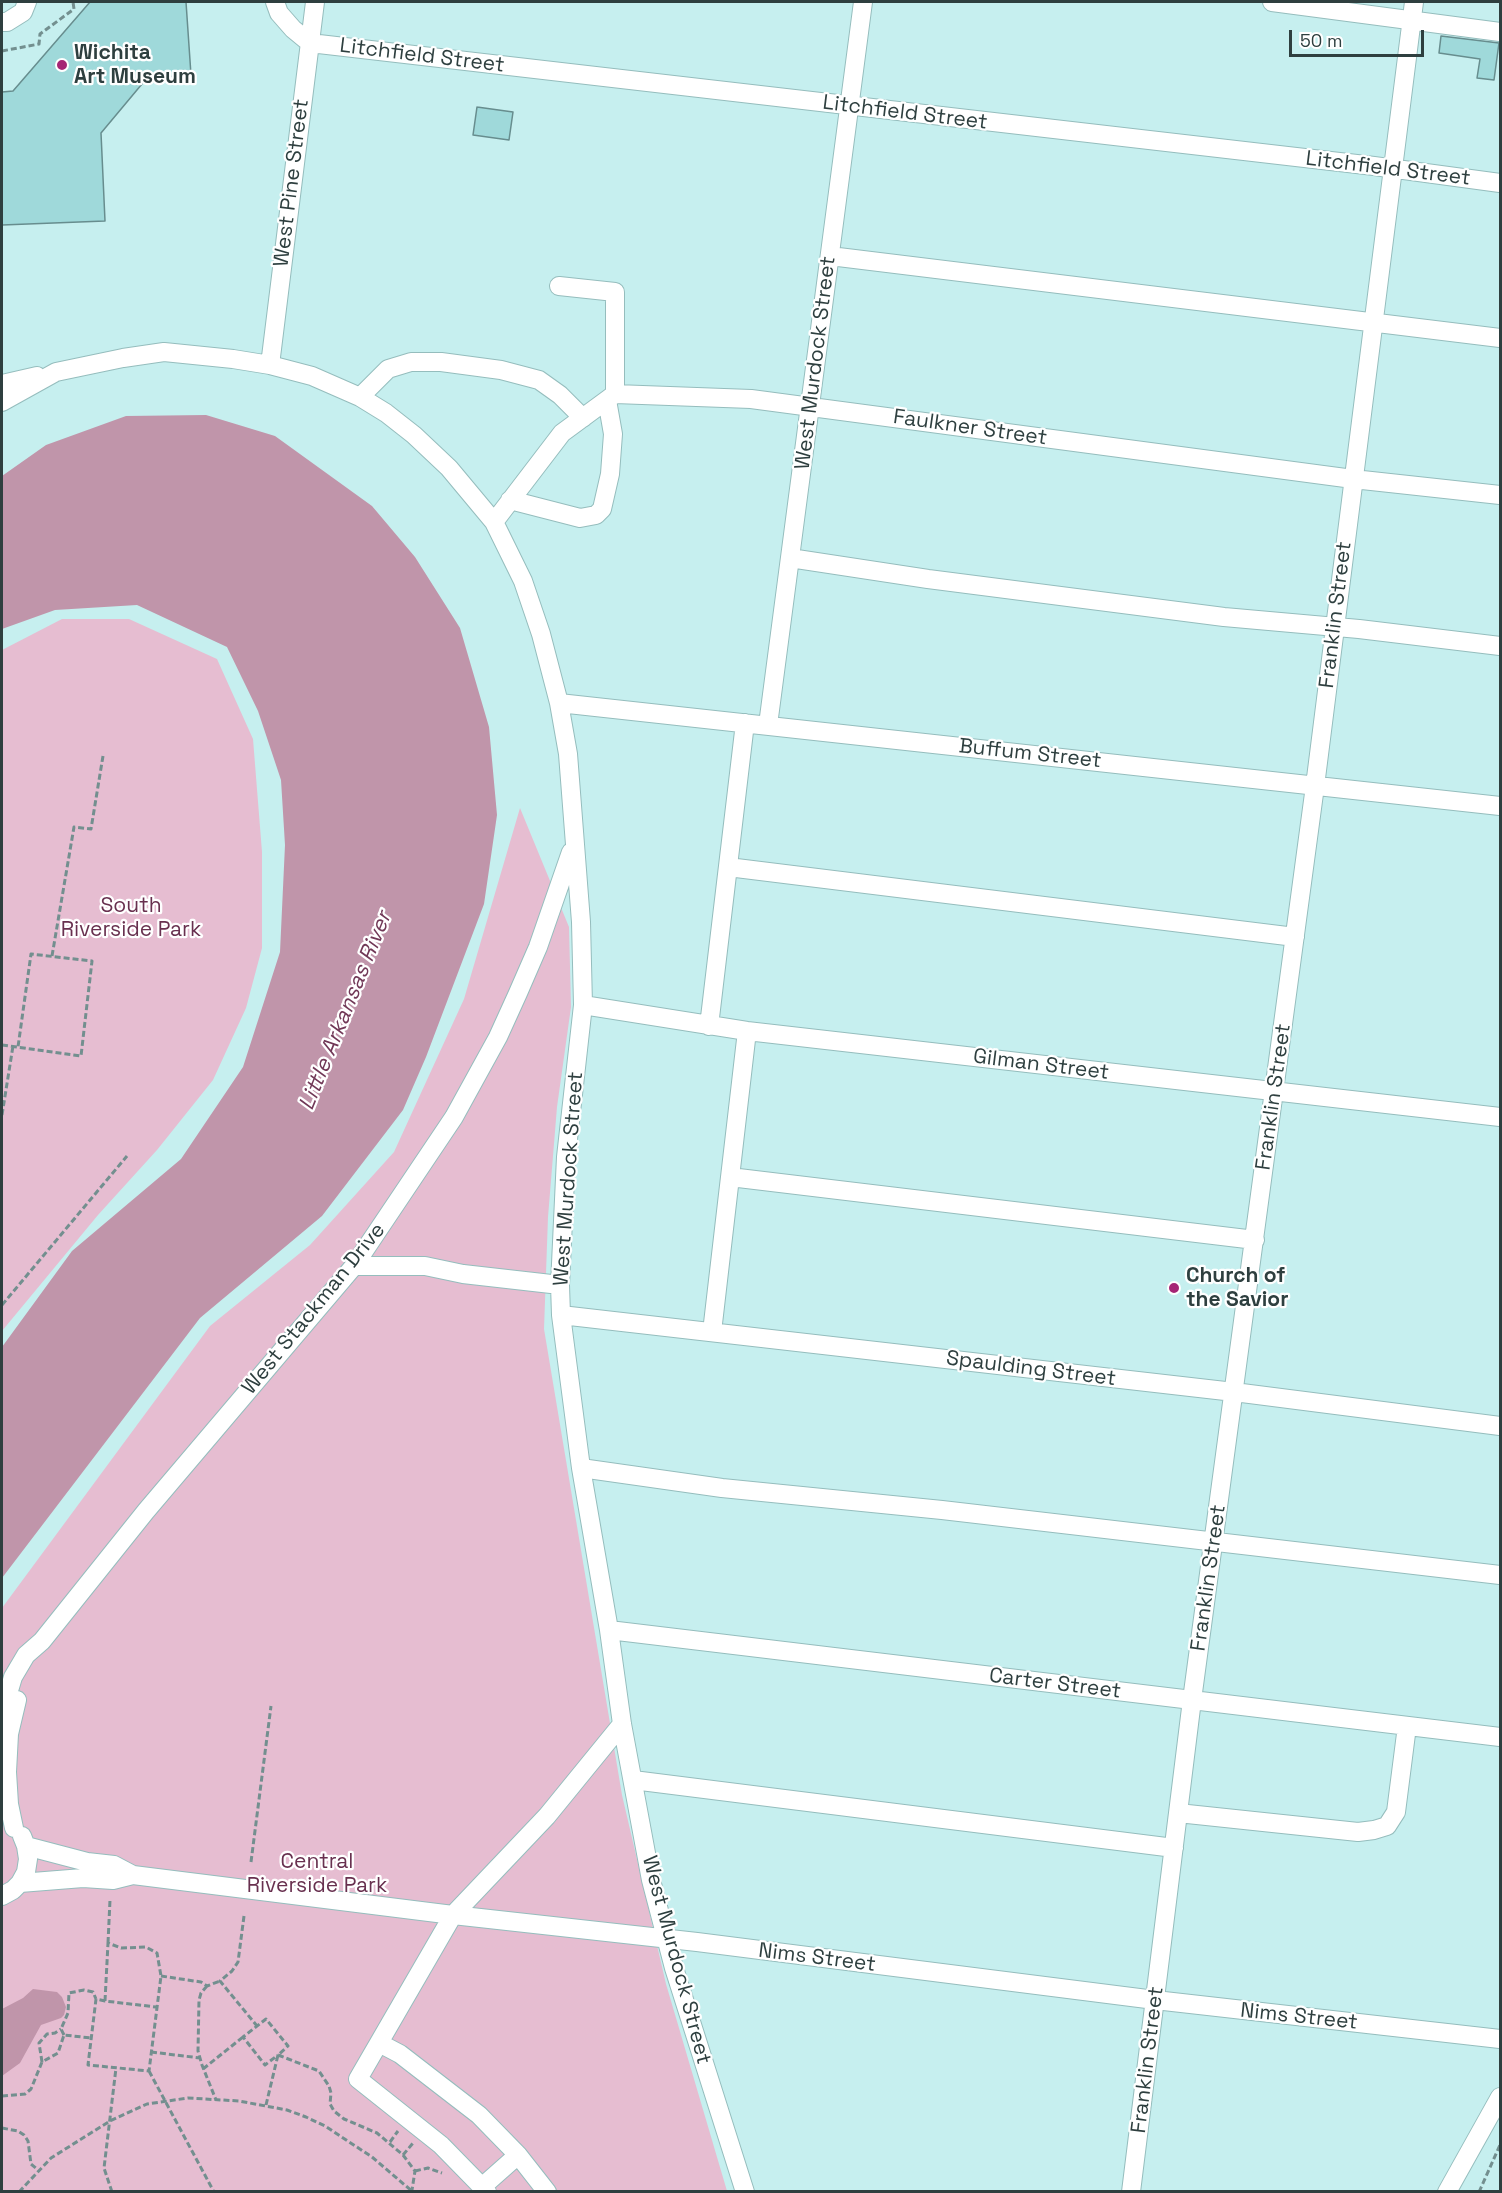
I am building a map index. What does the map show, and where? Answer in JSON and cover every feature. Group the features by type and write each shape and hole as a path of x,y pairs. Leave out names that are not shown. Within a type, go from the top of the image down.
{"street":[{"path":"2,22 7,22 23,12 27,2"},
{"path":"275,2 279,12 293,29 310,43"},
{"name":"West Pine Street","path":"270,365 315,2"},
{"name":"West Murdock Street","path":"768,725 863,2"},
{"path":"1272,2 1413,10 1500,32"},
{"name":"Franklin Street","path":"1131,2192 1192,1700 1315,786 1413,10"},
{"name":"Litchfield Street","path":"310,43 1392,168 1500,183"},
{"path":"830,256 1500,338"},
{"path":"510,500 580,518 596,515 602,509 610,474 613,434 611,397 615,292 559,286"},
{"name":"West Murdock Street","path":"2,384 123,357 164,352 233,359 270,365 312,376 360,397 386,413 414,435 462,482 494,522 523,581 541,634 559,703 568,754 581,922 583,1005 566,1156 560,1285 561,1315 581,1468 609,1630 622,1724 651,1880 666,1939 745,2192"},
{"path":"360,397 388,369 411,362 441,362 501,370 538,380 560,395 583,418"},
{"path":"2,402 56,372"},
{"path":"494,522 562,433 611,397"},
{"name":"Faulkner Street","path":"611,397 751,399 1353,479 1500,495"},
{"path":"790,558 928,579 1224,617 1500,646"},
{"name":"Buffum Street","path":"559,703 1500,806"},
{"path":"709,1026 745,723"},
{"name":"West Stackman Drive","path":"2,1714 13,1677 26,1655 42,1641 146,1511 354,1266 454,1117 498,1037 538,947 574,844"},
{"path":"728,867 1295,937"},
{"name":"Gilman Street","path":"583,1005 747,1031 1500,1117"},
{"path":"712,1332 747,1031"},
{"path":"730,1178 1255,1240"},
{"path":"354,1266 424,1266 463,1274 560,1285"},
{"name":"Spaulding Street","path":"561,1315 1234,1392 1500,1426"},
{"path":"581,1468 722,1488 942,1509 1214,1543 1500,1575"},
{"name":"Carter Street","path":"609,1630 1500,1737"},
{"name":"West Stackman Drive","path":"8,1824 9,1734 24,1680 37,1659 42,1641"},
{"path":"518,2155 485,2189 433,2138 358,2079 453,1915 547,1816 622,1724"},
{"path":"1178,1813 1358,1832 1387,1826 1396,1812 1407,1726"},
{"path":"633,1780 1174,1848"},
{"path":"2,1896 20,1883 26,1872 28,1859 22,1836 8,1824"},
{"name":"Nims Street","path":"26,1846 77,1860 114,1865 133,1875 1155,2000 1500,2039"},
{"name":"Nims Street","path":"20,1883 83,1878 113,1880 133,1875"},
{"path":"379,2043 400,2054 495,2129 547,2192"},
{"path":"1447,2192 1500,2097"}],"path":[{"path":"2,51 39,44 40,34 74,9 74,2"},
{"path":"52,956 74,827 91,829 103,756"},
{"path":"2,1045 15,1047 81,1056 92,962 31,954 15,1047 2,1115"},
{"path":"2,1305 127,1156"},
{"path":"251,1862 271,1706"},
{"path":"105,2001 110,1900"},
{"path":"216,2100 200,2058 198,2010 201,1993 207,1986 220,1981 232,1971 238,1962 244,1916"},
{"path":"108,1943 121,1948 146,1947 158,1953 161,1976 149,2071 214,2192"},
{"path":"161,1976 201,1982 207,1986"},
{"path":"220,1981 257,2026"},
{"path":"2,2096 26,2094 35,2082 42,2062 39,2043 47,2034 55,2034 61,2029 68,2013 69,1993 84,1990 93,1992 96,1999 88,2066 149,2071"},
{"path":"96,1999 156,2007"},
{"path":"203,2069 243,2037 266,2019 288,2046 265,2065 243,2037"},
{"path":"42,2062 58,2053 64,2035 61,2029"},
{"path":"64,2035 91,2038"},
{"path":"151,2052 200,2058"},
{"path":"266,2105 278,2055"},
{"path":"278,2055 319,2071 329,2086 330,2104 334,2111 344,2119 370,2129 390,2142 403,2155 415,2171 412,2191"},
{"path":"112,2192 104,2168 116,2068"},
{"path":"20,2192 51,2158 110,2121 147,2104 188,2098 266,2105 287,2110 326,2126 372,2157 412,2191"},
{"path":"2,2128 18,2131 24,2135 28,2141 31,2164 38,2170"},
{"path":"1479,2192 1500,2145"},
{"path":"415,2171 428,2168 445,2174"}],"green space":[{"name":"South Riverside Park","path":"62,619 129,619 217,659 253,739 262,852 262,948 246,1008 213,1080 157,1150 98,1215 2,1331 2,650"},
{"name":"Central Riverside Park","path":"520,808 569,927 571,1007 557,1107 548,1217 544,1329 622,1795 666,1984 727,2191 2,2192 2,1608 210,1326 310,1245 394,1152 464,999"}],"water":[{"name":"Little Arkansas River","path":"206,415 275,436 372,506 415,557 460,628 489,727 497,815 484,904 426,1057 403,1110 322,1216 200,1318 2,1578 2,1347 72,1251 181,1159 243,1067 280,952 285,845 281,780 258,711 227,647 137,605 55,610 2,629 2,476 46,445 126,416"},
{"path":"33,1989 57,1992 66,2007 64,2015 41,2025 20,2063 2,2076 2,2009 23,1998"}],"building":[{"path":"90,2 186,2 191,75 147,78 101,133 105,221 2,225 2,92 13,91"},
{"path":"1441,36 1499,43 1494,80 1477,78 1480,59 1439,53"},
{"path":"477,107 513,112 509,140 473,135"}],"place":[{"name":"Wichita Art Museum","path":"62,65"},
{"name":"Church of the Savior","path":"1174,1288"}]}
